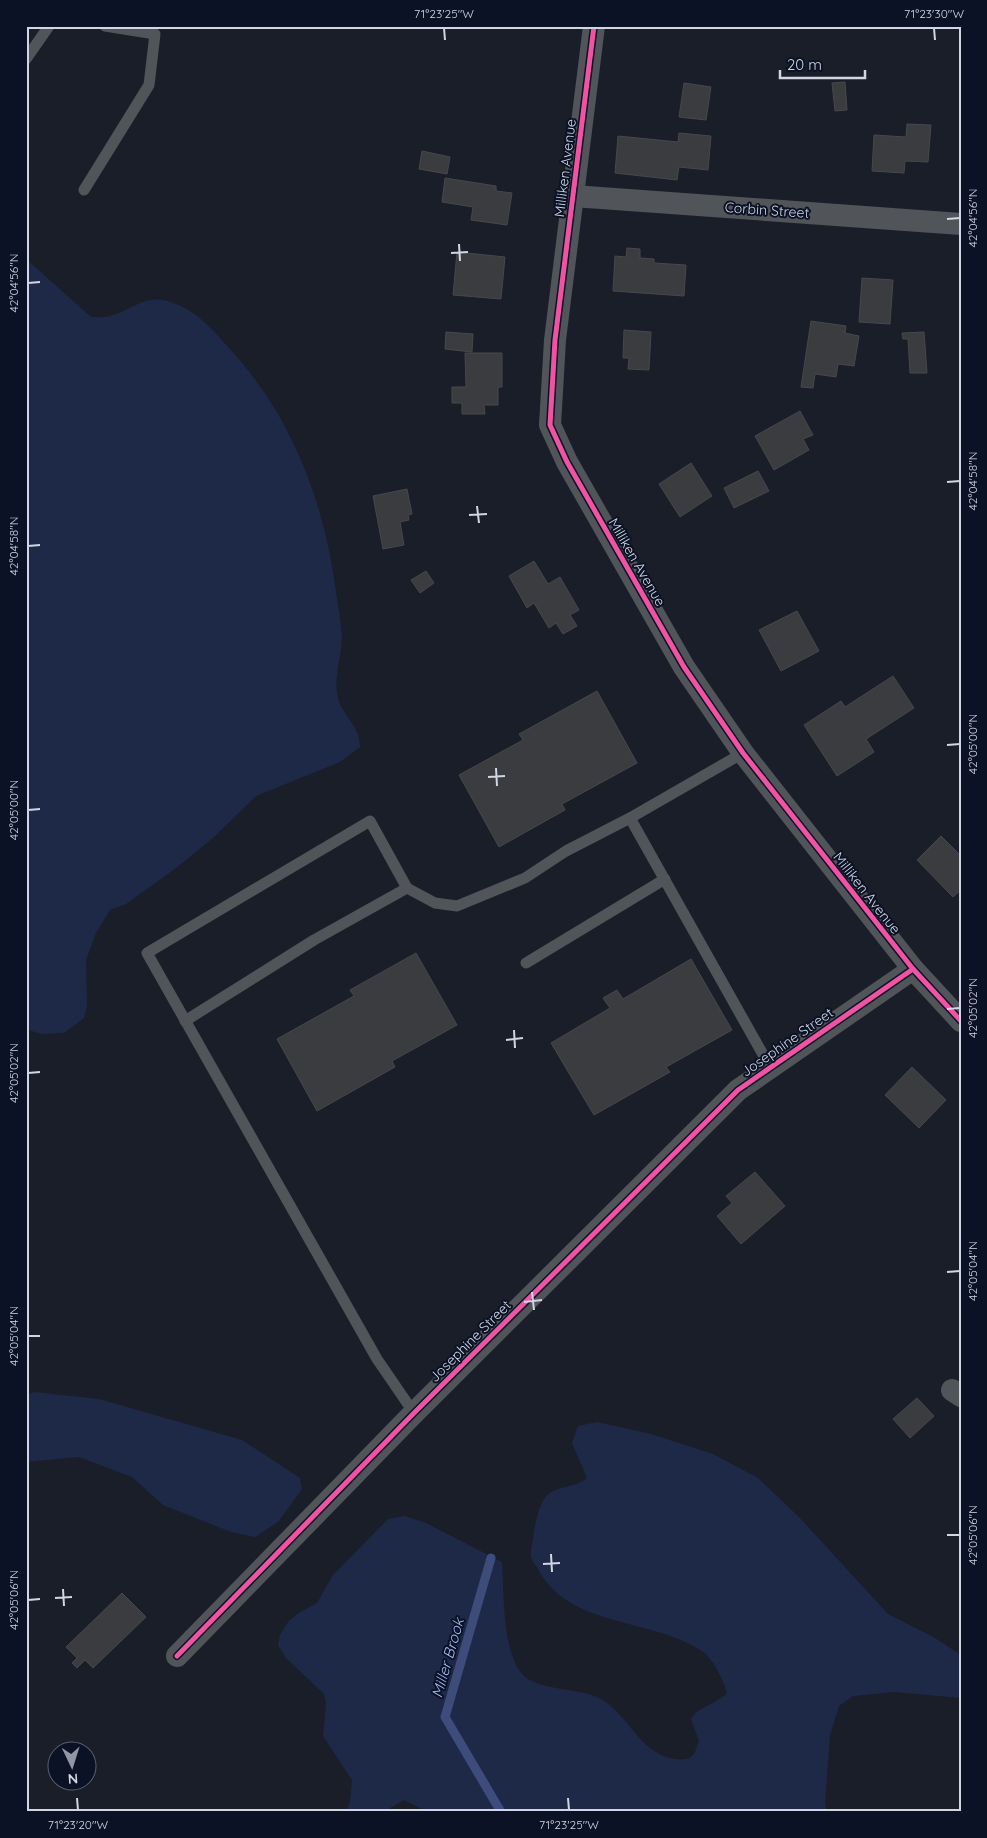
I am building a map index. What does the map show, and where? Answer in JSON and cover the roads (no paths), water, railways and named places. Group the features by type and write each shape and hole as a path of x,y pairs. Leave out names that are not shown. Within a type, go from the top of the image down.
{"street":[{"name":"Milliken Avenue","path":"594,26 555,340 550,425 567,462 684,667 743,753 912,970 961,1021"},
{"name":"Corbin Street","path":"573,196 961,224"},
{"name":"Josephine Street","path":"177,1656 414,1414 738,1090 912,970"}],"lane":[{"path":"26,59 49,26"},
{"path":"84,190 149,85 155,34 105,26"},
{"path":"414,1414 377,1359 147,953 370,821 407,888 435,903 457,906 525,878 566,851 630,818 743,753"},
{"path":"630,818 770,1067"},
{"path":"526,963 665,879"},
{"path":"186,1021 314,940 407,888"}],"waterway":[{"name":"Miller Brook","path":"491,1558 445,1717 501,1812"}]}
